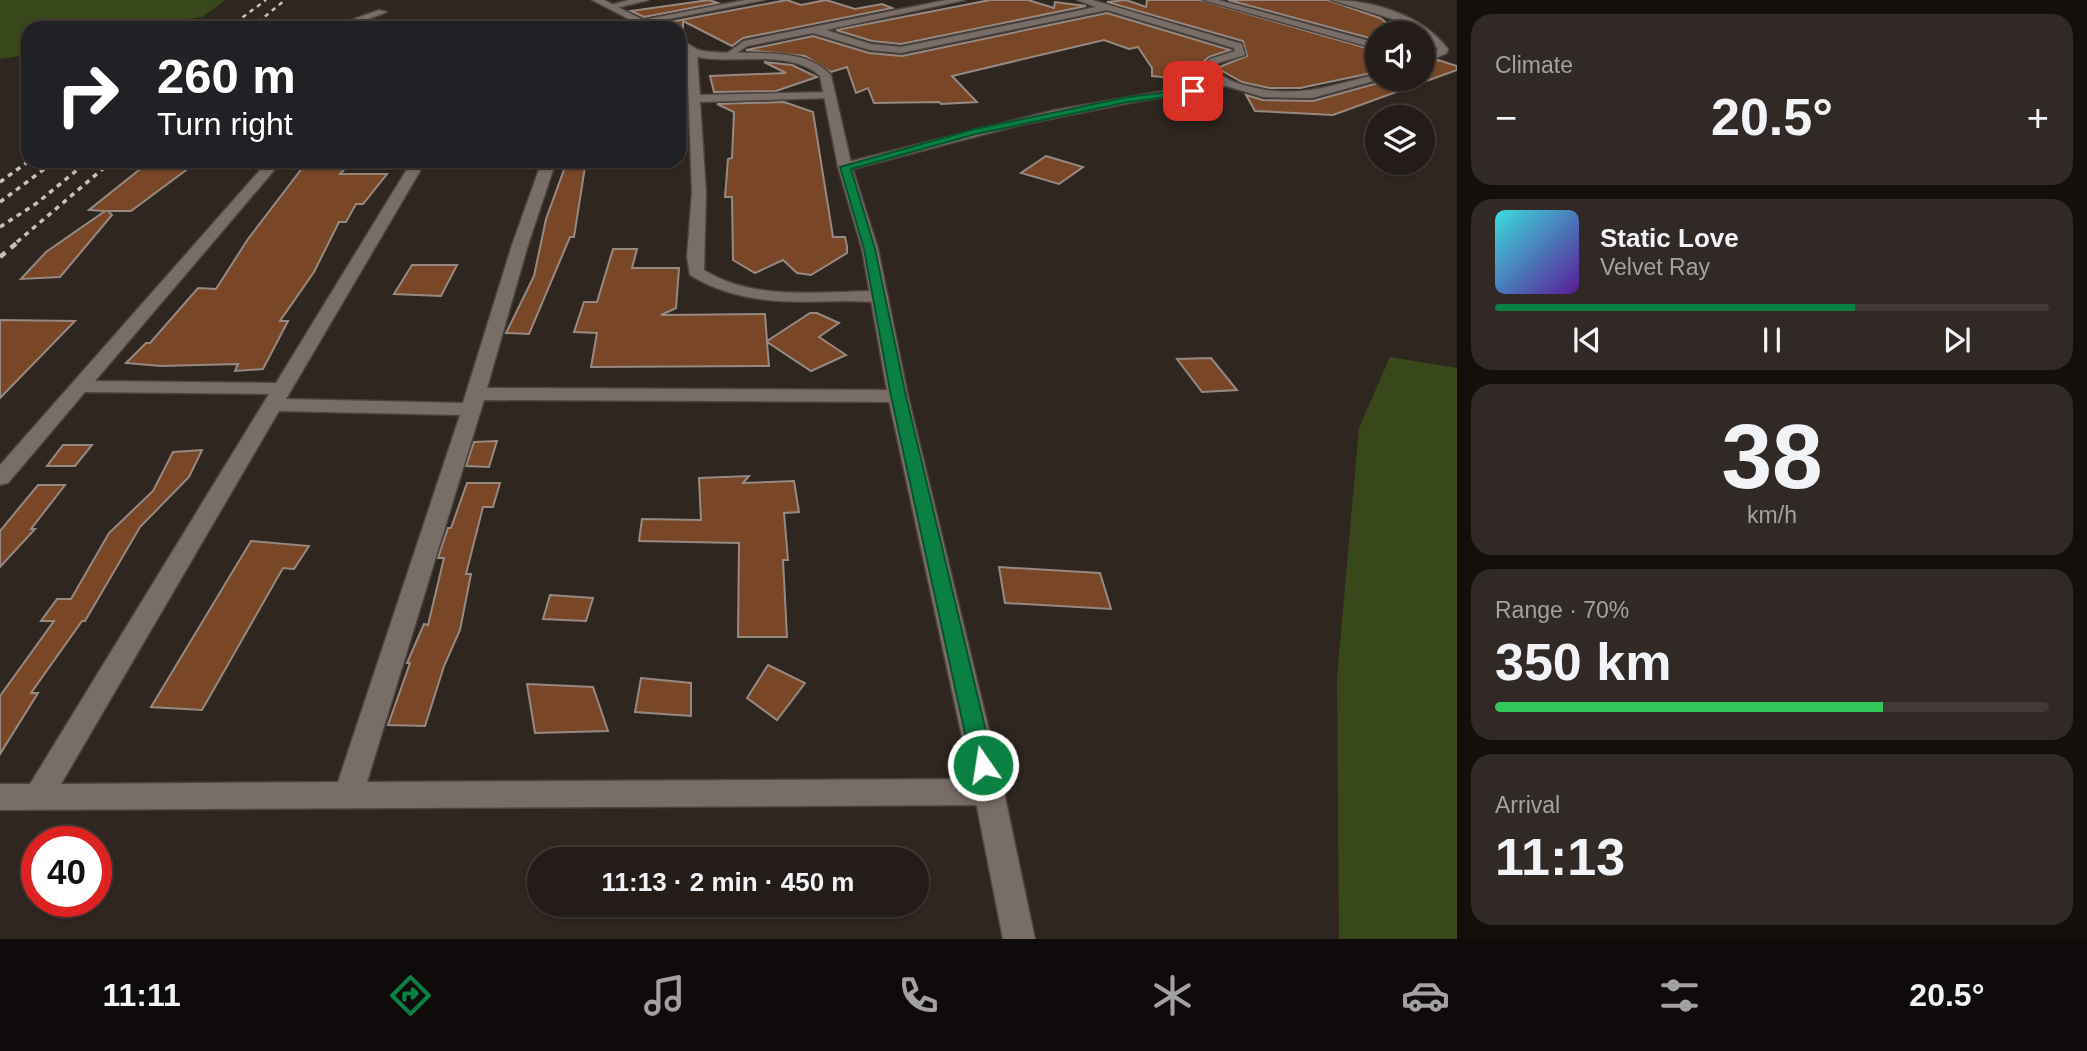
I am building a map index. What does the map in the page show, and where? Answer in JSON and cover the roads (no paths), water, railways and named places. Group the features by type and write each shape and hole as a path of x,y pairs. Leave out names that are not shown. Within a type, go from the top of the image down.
{"street":[{"path":"597,0 643,21 760,0"},
{"path":"612,6 645,0"},
{"path":"731,54 744,44 960,0"},
{"path":"1082,0 1238,46 1241,53 1214,61 1207,68 1216,78 1226,83 1277,97 1308,97 1365,80"},
{"path":"1208,0 1365,43"},
{"path":"1336,0 1408,21"},
{"path":"811,29 870,47 909,50 1108,8"},
{"path":"355,21 382,12"},
{"path":"1435,43 1443,49 1442,53 1435,56"},
{"path":"880,296 756,295 729,291 709,283 696,272 699,192 690,54 775,56 816,67 825,75 845,167 864,227 880,296 898,396 989,792 1019,939"},
{"path":"845,167 988,129 1128,99 1182,94 1226,83"},
{"path":"695,99 830,95"},
{"path":"0,478 269,168"},
{"path":"38,796 415,168"},
{"path":"349,794 474,401 520,245 547,168"},
{"path":"80,386 279,397 474,401 898,396"},
{"path":"0,797 989,792"}],"railway":[{"path":"238,21 266,0"},
{"path":"260,21 285,0"},
{"path":"0,182 21,167"},
{"path":"0,202 46,168"},
{"path":"0,227 37,203 80,168"},
{"path":"17,242 104,168"},
{"path":"0,257 19,241"}]}
